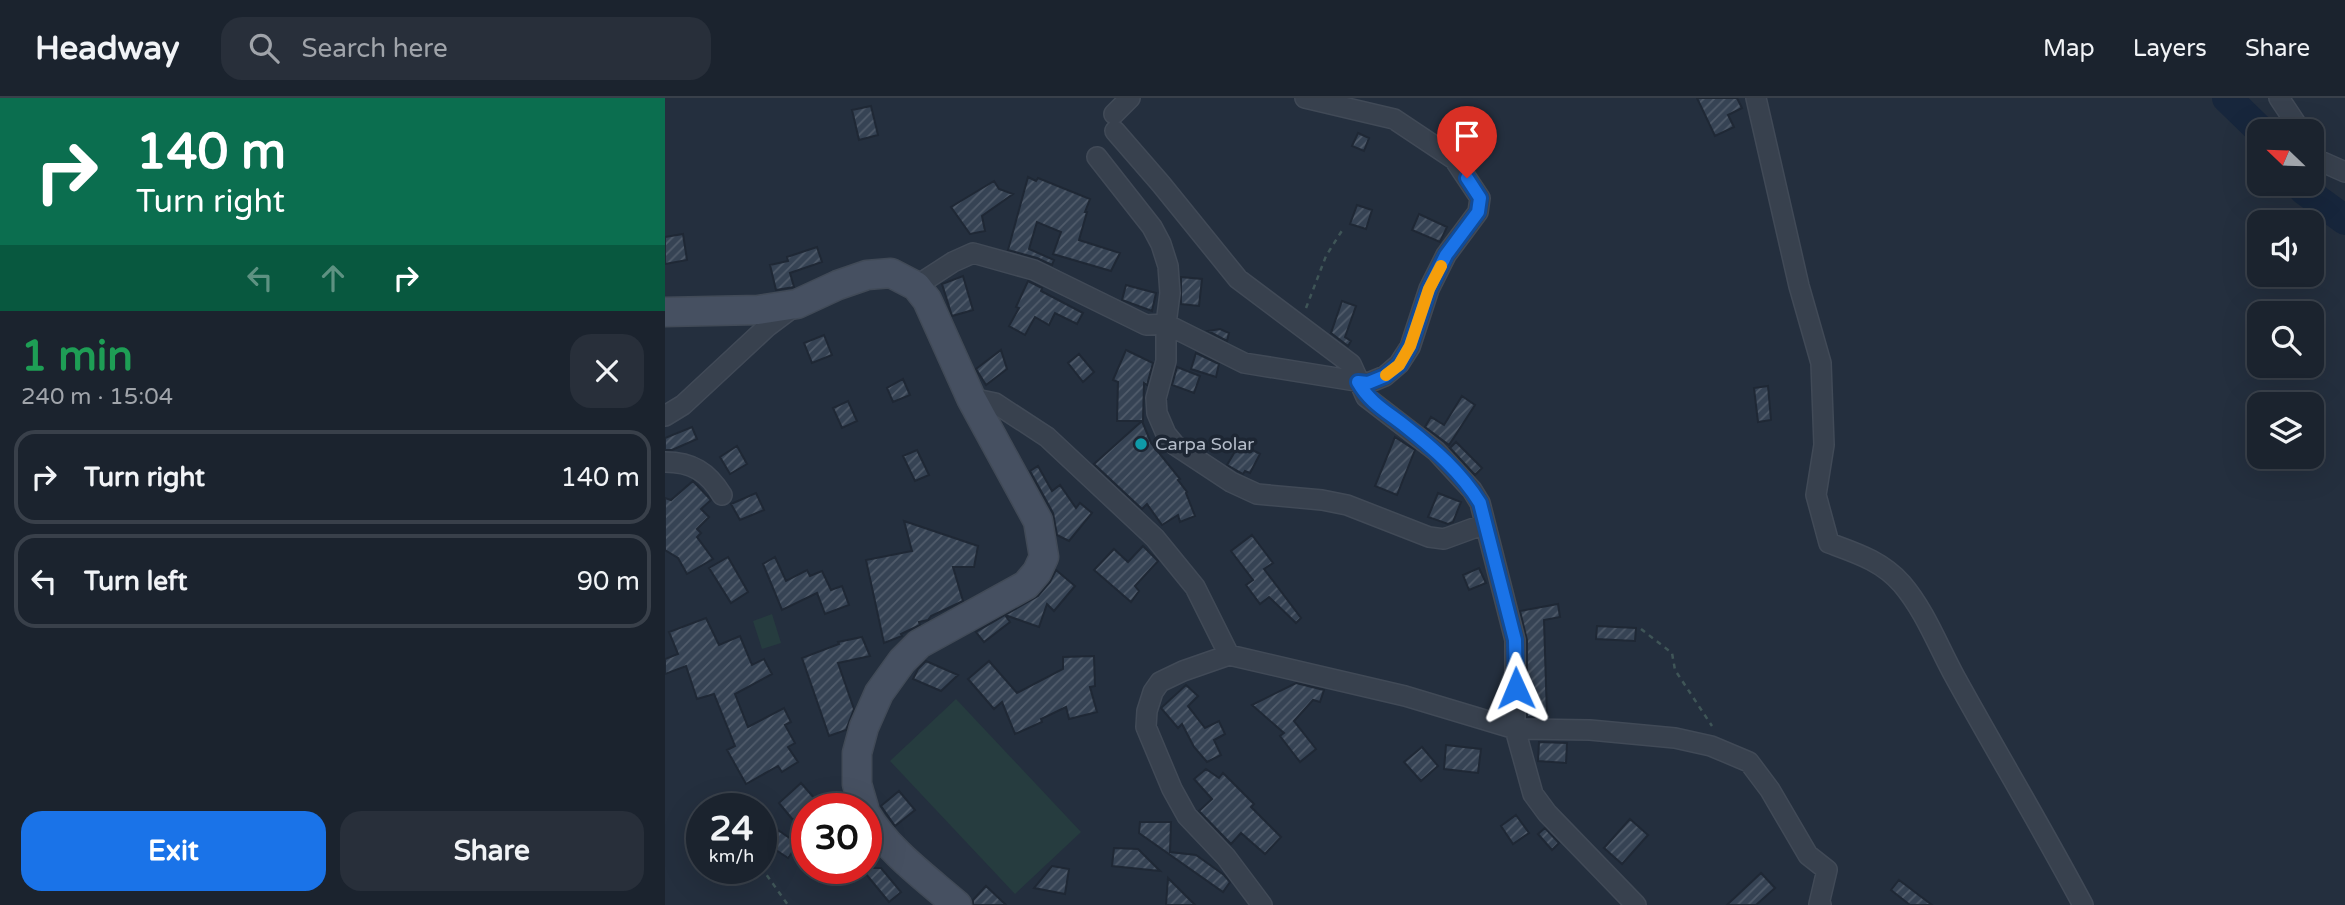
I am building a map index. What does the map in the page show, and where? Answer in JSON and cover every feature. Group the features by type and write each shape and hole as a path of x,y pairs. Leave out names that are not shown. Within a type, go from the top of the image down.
{"main road":[{"path":"665,312 758,310 797,304 867,275 891,273 916,286 927,300 971,398 1038,521 1044,557 1037,572 1026,585 919,643 879,693 864,727 857,752 859,793"},
{"path":"882,835 957,905"}],"street":[{"path":"1130,98 1114,122 1238,279 1351,364 1366,397 1436,451 1472,490 1480,503 1515,640 1515,729 1533,794 1547,813 1636,905"},
{"path":"916,286 953,261 973,253 1034,270 1146,325 1166,324 1244,363 1368,383 1385,376 1399,365 1410,346 1429,289 1446,255 1478,212 1480,198 1454,159 1394,119 1305,98"},
{"path":"1756,98 1799,286 1821,363 1824,446 1816,495 1829,543 1871,557 1901,583 1920,610 2083,905"},
{"path":"2280,98 2293,119"},
{"path":"1097,158 1152,227 1168,267 1170,293 1166,324 1166,361 1156,398 1157,413 1175,445 1231,482 1257,494 1347,505 1429,537 1444,539 1485,524"},
{"path":"2324,163 2345,172"},
{"path":"665,416 683,405 767,327 797,304"},
{"path":"971,398 995,403 1047,437 1155,538 1195,587 1229,655"},
{"path":"665,462 699,469 712,479 722,495"},
{"path":"1262,905 1226,858 1187,816 1172,789 1146,727 1147,711 1153,692 1160,682 1229,655 1405,696 1515,729 1590,730 1675,738 1711,746 1749,762 1770,790 1808,855 1827,870 1819,904 1821,905"}],"path":[{"path":"1300,324 1326,256 1343,229"},
{"path":"1641,629 1672,653 1675,670 1731,756"},
{"path":"773,884 787,905"}],"green space":[{"path":"772,614 781,643 762,649 753,621"},
{"path":"956,699 1081,832 1015,894 890,761"}],"building":[{"path":"1697,98 1737,98 1742,108 1728,115 1734,127 1715,136"},
{"path":"871,106 878,135 859,140 852,110"},
{"path":"1358,133 1369,138 1364,151 1352,146"},
{"path":"1028,177 1036,181 1038,178 1090,199 1079,240 1120,253 1111,271 1053,254 1061,232 1037,222 1029,249 1054,260 1052,265 1008,250"},
{"path":"994,181 999,189 1013,194 982,216 985,231 970,234 951,207"},
{"path":"1357,205 1372,210 1366,229 1350,224"},
{"path":"1419,214 1447,227 1440,242 1412,230"},
{"path":"683,234 687,260 665,264 665,237"},
{"path":"817,247 822,262 790,273 794,287 776,290 770,265 788,261 787,257"},
{"path":"963,276 973,310 952,316 942,284"},
{"path":"1181,277 1202,279 1199,306 1181,304"},
{"path":"1028,281 1042,288 1041,291 1083,313 1077,324 1055,313 1049,325 1035,317 1025,335 1009,326 1019,308 1016,307"},
{"path":"1126,285 1156,293 1152,311 1122,300"},
{"path":"1342,301 1356,306 1345,337 1351,341 1348,346 1331,333"},
{"path":"1220,329 1229,333 1227,341 1208,331"},
{"path":"824,335 832,355 812,363 804,343"},
{"path":"1001,350 1007,369 986,385 976,369"},
{"path":"1126,350 1153,363 1147,385 1144,383 1143,421 1117,421 1118,382 1113,380"},
{"path":"1196,353 1219,364 1216,377 1191,369"},
{"path":"1079,354 1094,372 1083,382 1068,363"},
{"path":"1177,367 1200,376 1194,393 1172,385"},
{"path":"903,379 910,395 893,402 887,388"},
{"path":"1768,386 1771,420 1758,422 1754,388"},
{"path":"1462,396 1475,405 1449,445 1425,427 1431,417 1444,425"},
{"path":"848,401 857,421 842,428 833,408"},
{"path":"1142,421 1151,443 1180,479 1178,480 1187,492 1195,516 1180,522 1178,515 1162,525 1147,504 1142,509 1094,464"},
{"path":"692,427 697,439 672,450 665,450 665,438"},
{"path":"1395,437 1415,450 1397,495 1375,486"},
{"path":"1456,442 1482,468 1475,475 1450,448"},
{"path":"1240,443 1260,454 1250,473 1245,471 1243,474 1227,465"},
{"path":"737,446 747,464 730,474 720,457"},
{"path":"917,450 929,475 915,481 903,456"},
{"path":"1038,466 1052,491 1060,485 1076,508 1080,503 1092,513 1069,541 1057,535 1053,513 1030,471"},
{"path":"693,481 711,500 701,509 709,517 697,529 701,533 697,537 713,559 687,574 678,558 665,550 665,498 671,500"},
{"path":"756,493 764,510 740,520 731,504"},
{"path":"1438,493 1461,502 1453,522 1448,524 1428,517"},
{"path":"904,521 978,546 974,567 953,567 963,601 919,622 920,625 901,634 902,636 884,643 866,560 912,551"},
{"path":"1252,535 1273,563 1264,569 1301,618 1296,623 1269,597 1260,604 1246,585 1253,580 1231,551"},
{"path":"1143,546 1158,561 1135,586 1139,591 1131,602 1094,570 1114,549 1128,562"},
{"path":"728,557 748,592 731,603 709,568"},
{"path":"775,557 786,581 807,570 810,576 822,571 831,590 842,586 849,605 825,614 817,593 782,610 763,564"},
{"path":"1479,568 1486,583 1469,590 1463,575"},
{"path":"1056,570 1075,586 1054,611 1047,604 1039,627 1005,615 1038,596"},
{"path":"1558,604 1560,617 1544,620 1547,717 1527,717 1527,640 1520,611"},
{"path":"1005,615 1010,622 984,642 976,632"},
{"path":"706,618 719,645 740,636 752,665 764,659 772,674 735,694 748,727 784,708 791,722 785,725 795,743 788,747 798,762 782,772 778,766 746,784 727,750 735,746 714,694 697,699 686,666 665,674 665,659 678,654 669,632"},
{"path":"1597,626 1636,628 1635,641 1596,639"},
{"path":"862,637 870,656 838,663 854,709 846,730 829,736 802,658 839,644 838,642"},
{"path":"1094,656 1095,686 1090,687 1097,712 1069,719 1066,707 1015,734 1002,702 994,709 968,679 989,661 1017,693 1063,669 1063,657"},
{"path":"926,661 958,675 941,691 913,679"},
{"path":"1296,683 1324,690 1320,702 1313,700 1294,721 1316,749 1300,762 1280,736 1284,733 1252,705"},
{"path":"1186,685 1198,696 1188,706 1205,728 1219,721 1225,734 1214,740 1221,755 1207,762 1194,747 1182,724 1178,728 1161,708"},
{"path":"1539,742 1567,743 1566,763 1538,761"},
{"path":"1446,745 1481,749 1478,773 1444,769"},
{"path":"1422,747 1438,766 1421,781 1404,762"},
{"path":"1206,769 1219,778 1223,773 1254,804 1251,807 1281,837 1265,854 1241,833 1231,844 1199,811 1212,799 1194,779"},
{"path":"801,783 810,793 791,793 791,818 779,803"},
{"path":"899,791 915,810 895,826 882,805"},
{"path":"1516,815 1529,833 1513,844 1501,826"},
{"path":"1630,819 1648,835 1622,864 1604,848"},
{"path":"1140,822 1171,822 1170,852 1196,855 1224,875 1230,882 1223,892 1139,833"},
{"path":"1545,828 1559,843 1552,850 1538,834"},
{"path":"777,831 791,839 791,854 788,858 777,851"},
{"path":"1114,848 1138,849 1160,871 1112,866"},
{"path":"1052,866 1069,869 1065,894 1034,888"},
{"path":"882,869 901,892 889,902 874,884 882,884"},
{"path":"1761,873 1775,888 1756,905 1727,905"},
{"path":"1168,878 1195,905 1166,905"},
{"path":"1899,880 1932,905 1910,905 1891,890"},
{"path":"986,886 1006,905 973,905 973,900"}],"waterway":[{"path":"2227,98 2249,119"},
{"path":"2312,196 2345,220"}],"slow traffic":[{"path":"1386,375 1399,365 1410,346 1429,289 1441,266"}],"place":[{"name":"Carpa Solar","path":"1141,444"}],"route":[{"path":"1467,178 1480,198 1478,212 1446,255 1429,289 1410,346 1399,365 1385,376 1368,383 1358,382 1366,397 1436,451 1472,490 1480,503 1515,640 1516,688"}]}
